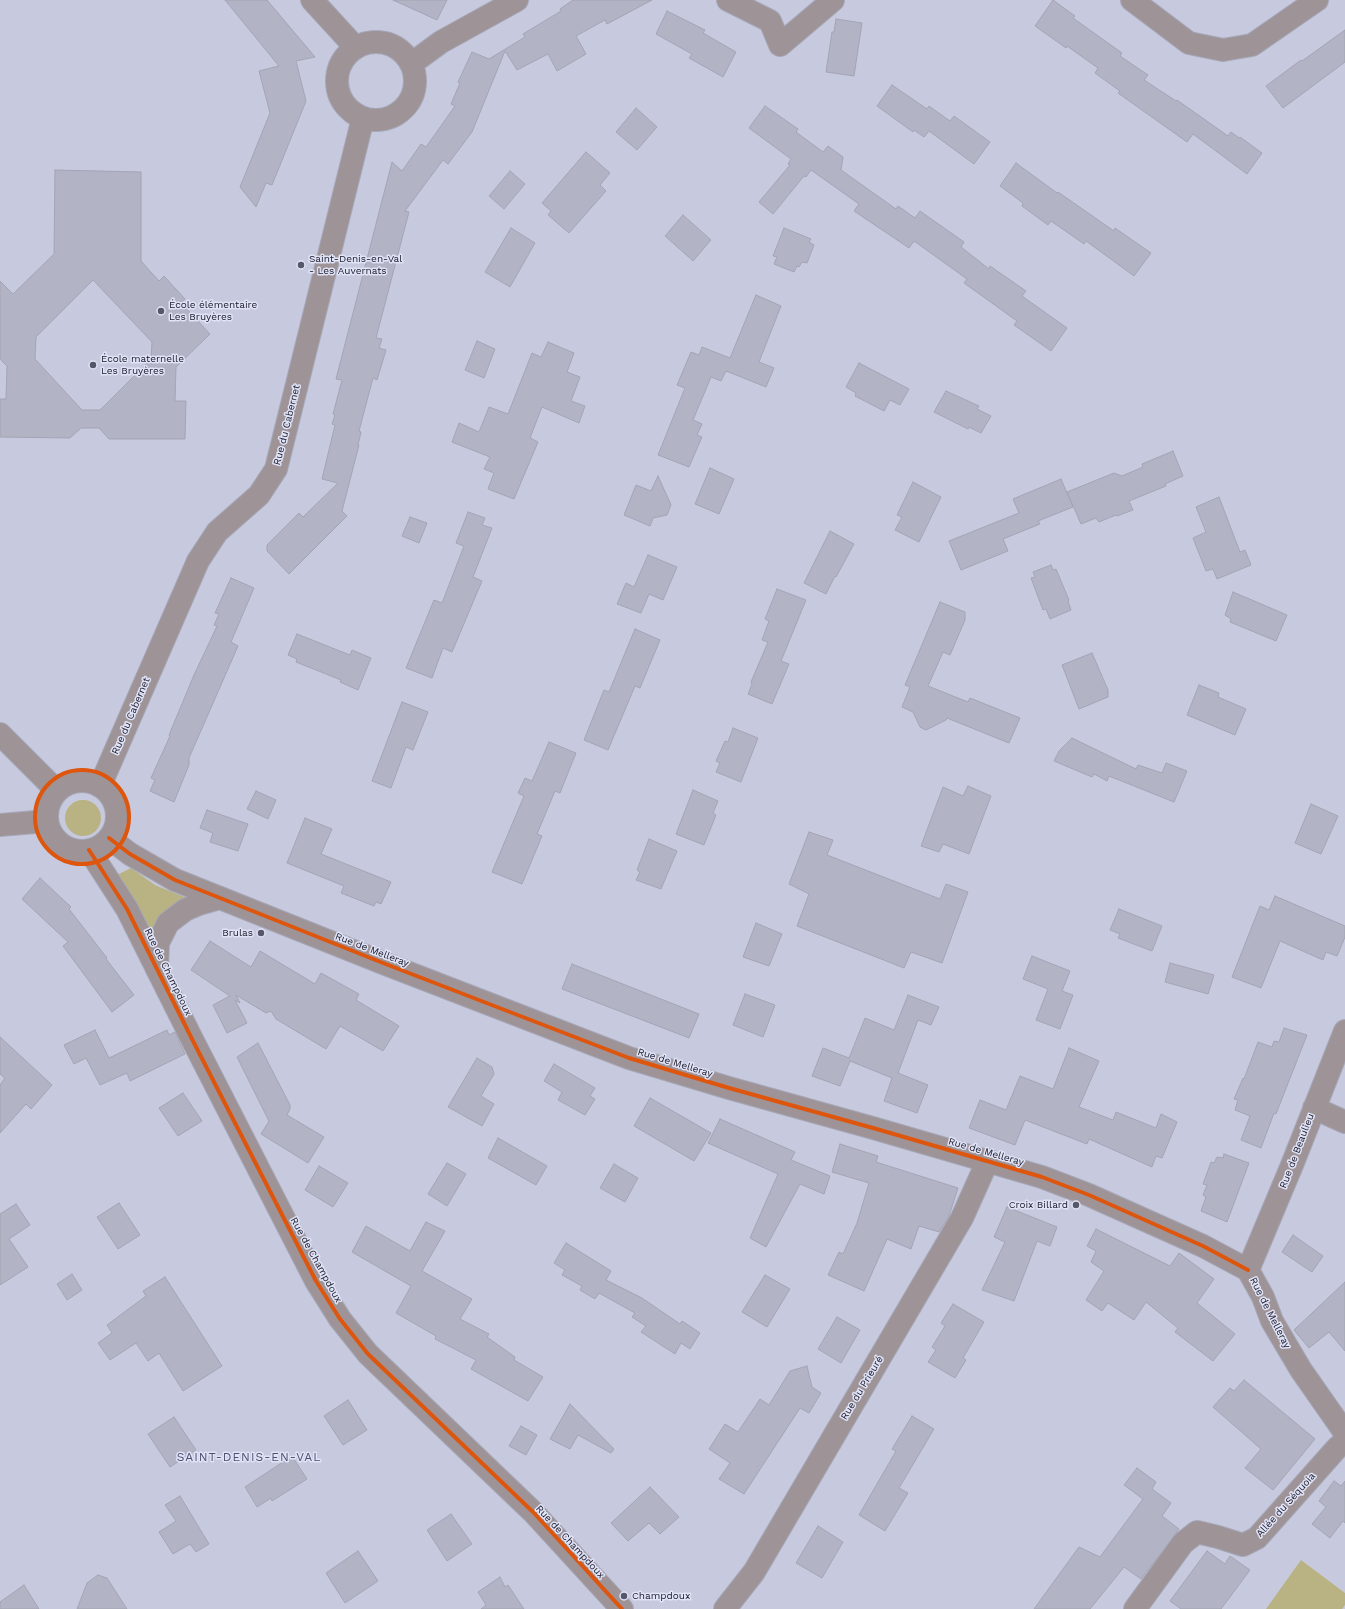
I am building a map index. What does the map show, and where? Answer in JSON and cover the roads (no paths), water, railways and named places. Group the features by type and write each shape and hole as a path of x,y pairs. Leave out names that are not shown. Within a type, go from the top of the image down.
{"street":[{"path":"312,0 356,48"},
{"path":"411,64 441,42 517,0"},
{"path":"728,0 770,21 780,45 833,0"},
{"path":"1132,0 1189,43 1223,50 1252,45 1317,0"},
{"path":"381,42 393,46 404,54 411,64 415,77 414,90 409,102 400,112 389,119 376,121 363,118 352,112 343,103 338,92 337,79 339,67 346,56 356,48 368,43 381,42"},
{"name":"Rue du Cabernet","path":"100,786 198,560 217,532 259,495 276,469 363,118"},
{"path":"0,734 57,791"},
{"path":"83,781 100,786 109,795 115,805 117,816 115,827 110,838 104,844 89,850 78,851 67,848 57,841 51,832 47,821 47,811 50,801 57,791 65,785 83,781"},
{"path":"0,824 47,821"},
{"name":"Rue de Melleray","path":"110,838 130,854 175,880 629,1058 729,1088 988,1160 1042,1177 1089,1195 1203,1246 1248,1270 1263,1297 1272,1321 1301,1370 1345,1433"},
{"name":"Rue de Champdoux","path":"89,850 127,909 316,1281 340,1319 368,1354 533,1512 622,1609"},
{"path":"157,969 158,944 168,923 185,910 220,898"},
{"name":"Rue de Beaulieu","path":"1248,1270 1292,1165 1345,1031"},
{"path":"1314,1108 1345,1122"},
{"name":"Rue du Prieuré","path":"725,1609 754,1572 962,1218 988,1160"},
{"name":"Allée du Séquoia","path":"1135,1609 1183,1542 1197,1532 1243,1545 1257,1538 1337,1448 1345,1441"}],"place":[{"name":"Saint-Denis-en-Val - Les Auvernats","path":"301,265"},
{"name":"École élémentaire Les Bruyères","path":"161,311"},
{"name":"École maternelle Les Bruyères","path":"93,365"},
{"name":"Brulas","path":"261,933"},
{"name":"Croix Billard","path":"1076,1205"},
{"name":"Champdoux","path":"624,1596"}],"district":[{"name":"SAINT-DENIS-EN-VAL","path":"249,1457"}]}
